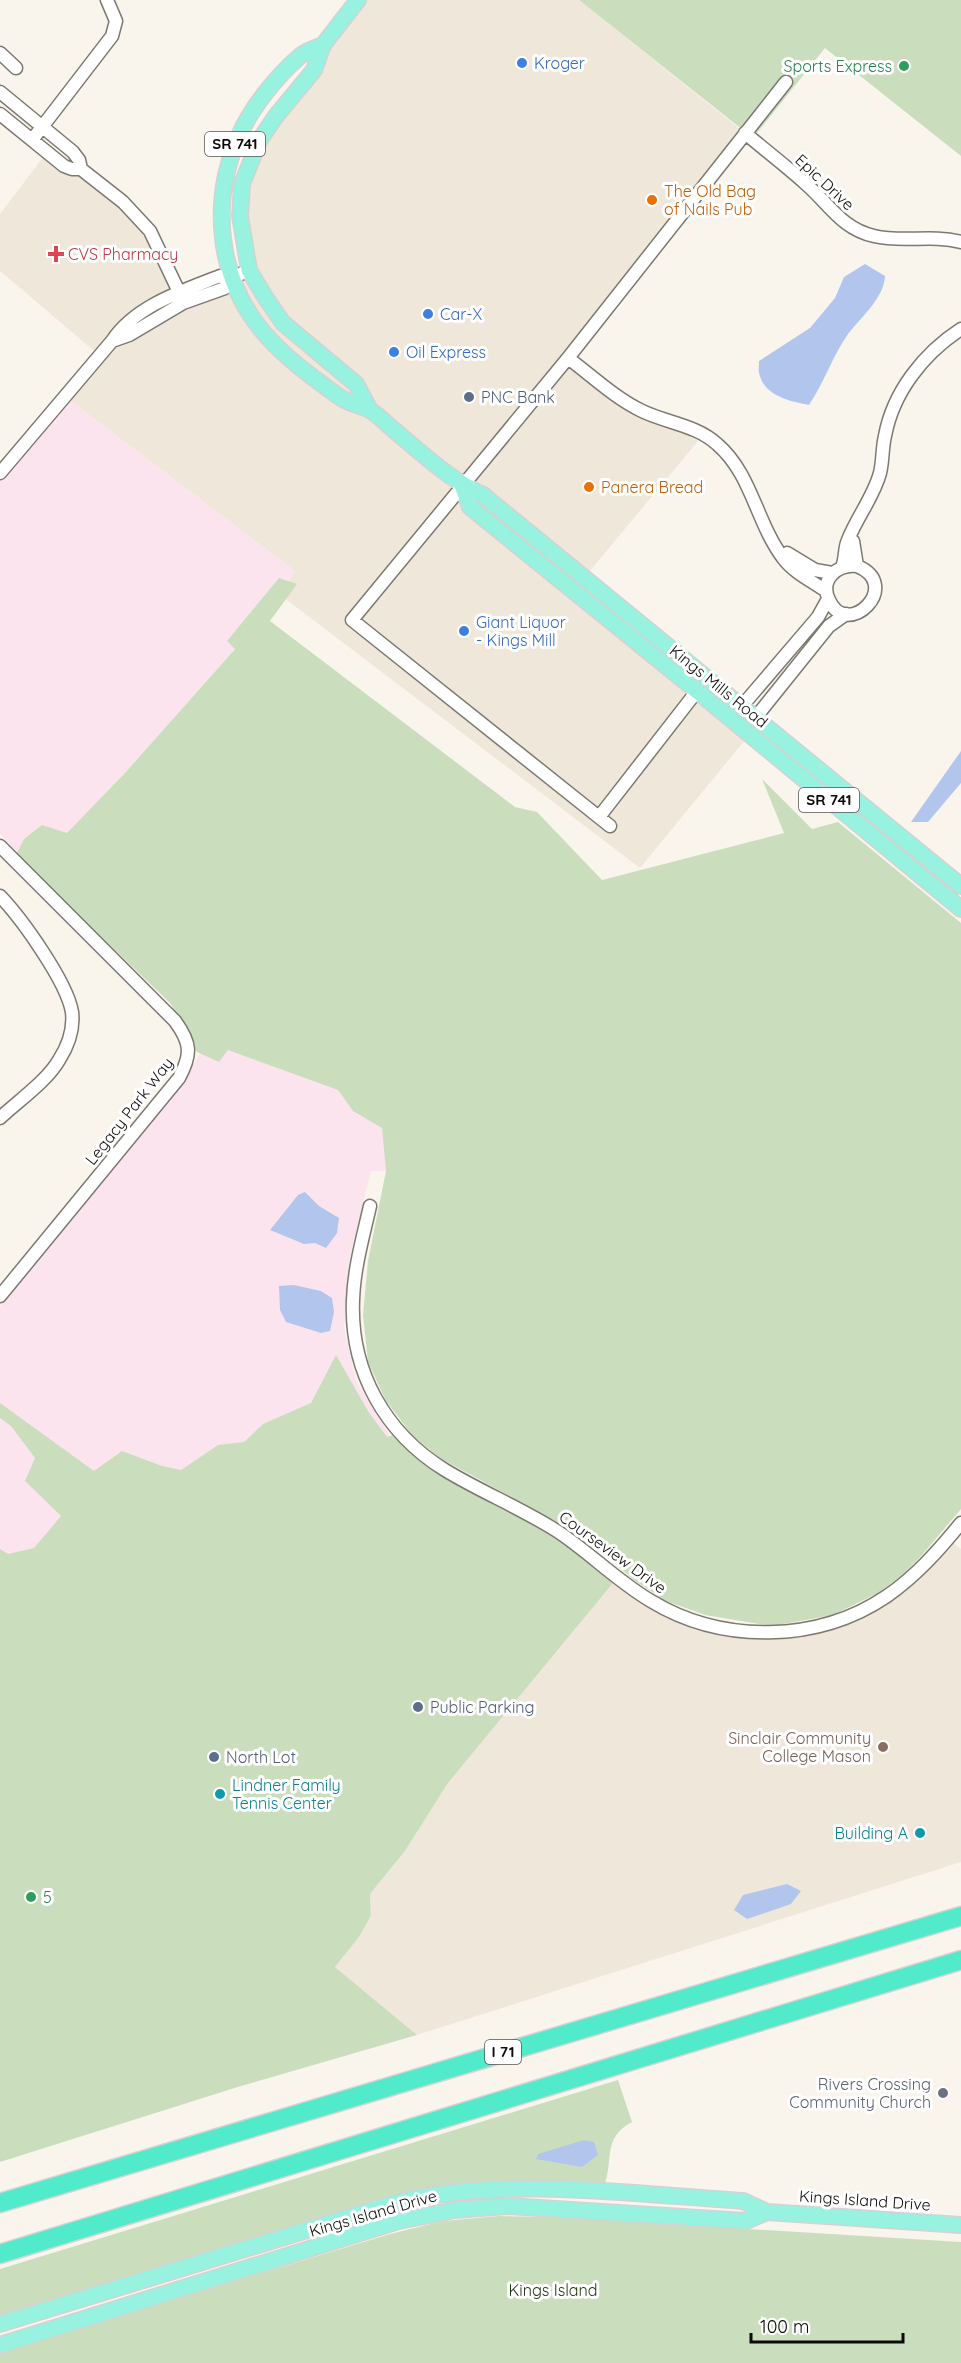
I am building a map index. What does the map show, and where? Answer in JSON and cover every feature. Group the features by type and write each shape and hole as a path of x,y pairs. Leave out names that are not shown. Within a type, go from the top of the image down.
{"highway":[{"name":"I 71","path":"0,2203 961,1916"},
{"path":"0,2254 961,1960"}],"main road":[{"name":"SR 741","path":"249,270 240,216 242,184 248,167 259,141 276,116 314,70 323,45 358,0"},
{"name":"SR 741","path":"230,279 221,224 221,199 234,146 243,126 264,96 300,55 323,45"},
{"name":"Kings Mills Road","path":"249,270 283,323 356,384 369,410"},
{"name":"Kings Mills Road","path":"230,279 264,333 285,354 344,400 369,410 462,485 483,495 961,886"},
{"name":"Kings Mills Road","path":"462,485 470,507 961,909"},
{"name":"Kings Island Drive","path":"0,2324 383,2207 441,2193 504,2189 601,2192 743,2201 767,2212 961,2225"},
{"name":"Kings Island Drive","path":"0,2345 399,2221 455,2210 507,2206 746,2221 767,2212"}],"street":[{"path":"32,140 112,36 116,21 107,0"},
{"path":"0,53 16,68"},
{"path":"610,826 352,620 568,358 786,82"},
{"path":"0,92 73,152 79,160 81,169"},
{"path":"0,114 64,166 81,169 123,202 150,231 179,292"},
{"name":"Epic Drive","path":"745,134 806,184 833,214 848,226 871,236 884,238 923,237 961,242"},
{"path":"112,341 129,335 183,303 225,288 230,279 249,270"},
{"path":"0,472 112,341 121,326 148,308 179,292 220,276 230,279"},
{"path":"742,706 818,617 847,541 880,475 884,437 900,395 912,374 930,354 961,329"},
{"path":"568,358 621,399 644,412 697,431 716,443 731,458 746,480 762,525 783,559 827,595 838,611 846,614"},
{"path":"853,531 857,566"},
{"path":"756,717 829,627 846,614 862,611 872,603 875,589 870,575 857,566 837,570 815,570 775,544"},
{"path":"598,817 697,691"},
{"name":"Legacy Park Way","path":"0,846 176,1021 186,1035 189,1050 187,1064 179,1078 0,1296"},
{"path":"0,896 18,915 65,991 72,1013 71,1033 58,1063 0,1118"},
{"name":"Courseview Drive","path":"370,1206 357,1268 353,1321 356,1344 366,1381 389,1421 416,1449 434,1463 542,1521 652,1602 701,1624 739,1631 770,1633 838,1621 886,1597 927,1563 961,1523"}],"shaded area":[{"path":"358,0 579,0 745,133 568,358 698,441 584,578 463,486 471,507 750,734 640,868 279,594 295,571 64,396 99,355 0,271 0,214 47,152 150,231 183,303 249,270 244,249 248,167"},
{"path":"64,396 295,571 259,621 37,873 0,834 0,472"},
{"path":"210,1039 398,1109 386,1171 371,1171 349,1261 344,1328 356,1381 390,1436 3,1579 0,1576 0,1306 183,1080"},
{"path":"948,1538 961,1549 961,1862 417,2035 335,1967 359,1937 371,1917 370,1894 405,1851 448,1783 618,1577 679,1616 769,1633 866,1609"}],"green space":[{"name":"Sports Express","path":"579,0 961,0 961,156 825,48 753,138"},
{"path":"279,578 297,584 270,621 515,807 537,812 602,880 784,833 762,779 812,829 838,822 961,923 961,1509 922,1555 901,1576 878,1593 833,1615 772,1626 705,1615 666,1601 634,1580 583,1536 440,1458 412,1435 386,1401 368,1362 363,1315 368,1261 386,1171 382,1128 353,1111 338,1090 228,1050 219,1062 197,1052 171,1004 16,855 24,839 42,825 67,833 125,773 235,649 227,641"},
{"name":"Lindner Family Tennis Center","path":"336,1355 368,1411 387,1437 399,1433 618,1577 448,1783 405,1851 370,1894 371,1916 359,1937 335,1967 417,2035 241,2086 0,2162 0,1549 8,1554 34,1548 61,1516 25,1481 35,1458 11,1426 0,1418 0,1403 94,1471 122,1451 162,1466 181,1470 218,1445 244,1442 263,1424 311,1403"},
{"path":"618,2080 632,2122 616,2135 610,2150 604,2187 486,2181 438,2188 0,2318 0,2269"},
{"name":"Kings Island","path":"499,2216 553,2217 961,2242 961,2363 0,2363 0,2352 390,2234 443,2221"}],"water":[{"path":"865,264 885,276 881,292 842,343 809,405 787,400 767,389 759,373 759,361 810,328 835,298 844,277"},
{"path":"961,751 961,783 928,822 911,822"},
{"path":"305,1192 319,1206 339,1218 337,1233 326,1248 315,1243 304,1244 270,1230 298,1195"},
{"path":"294,1285 321,1291 332,1298 334,1312 330,1331 321,1333 286,1322 280,1310 279,1286"},
{"path":"787,1884 801,1891 791,1904 747,1919 734,1910 743,1895"},
{"path":"584,2140 594,2142 598,2155 582,2167 536,2159 538,2154"}],"place":[{"name":"Kroger","path":"522,63"},
{"name":"Sports Express","path":"904,66"},
{"name":"The Old Bag of Nails Pub","path":"652,200"},
{"name":"CVS Pharmacy","path":"56,254"},
{"name":"Car-X","path":"428,314"},
{"name":"Oil Express","path":"394,352"},
{"name":"PNC Bank","path":"469,397"},
{"name":"Panera Bread","path":"589,487"},
{"name":"Giant Liquor - Kings Mill","path":"464,631"},
{"name":"Public Parking","path":"418,1707"},
{"name":"Sinclair Community College Mason","path":"883,1747"},
{"name":"North Lot","path":"214,1757"},
{"name":"Lindner Family Tennis Center","path":"220,1794"},
{"name":"Building A","path":"920,1833"},
{"name":"5","path":"31,1897"},
{"name":"Rivers Crossing Community Church","path":"943,2093"}]}
